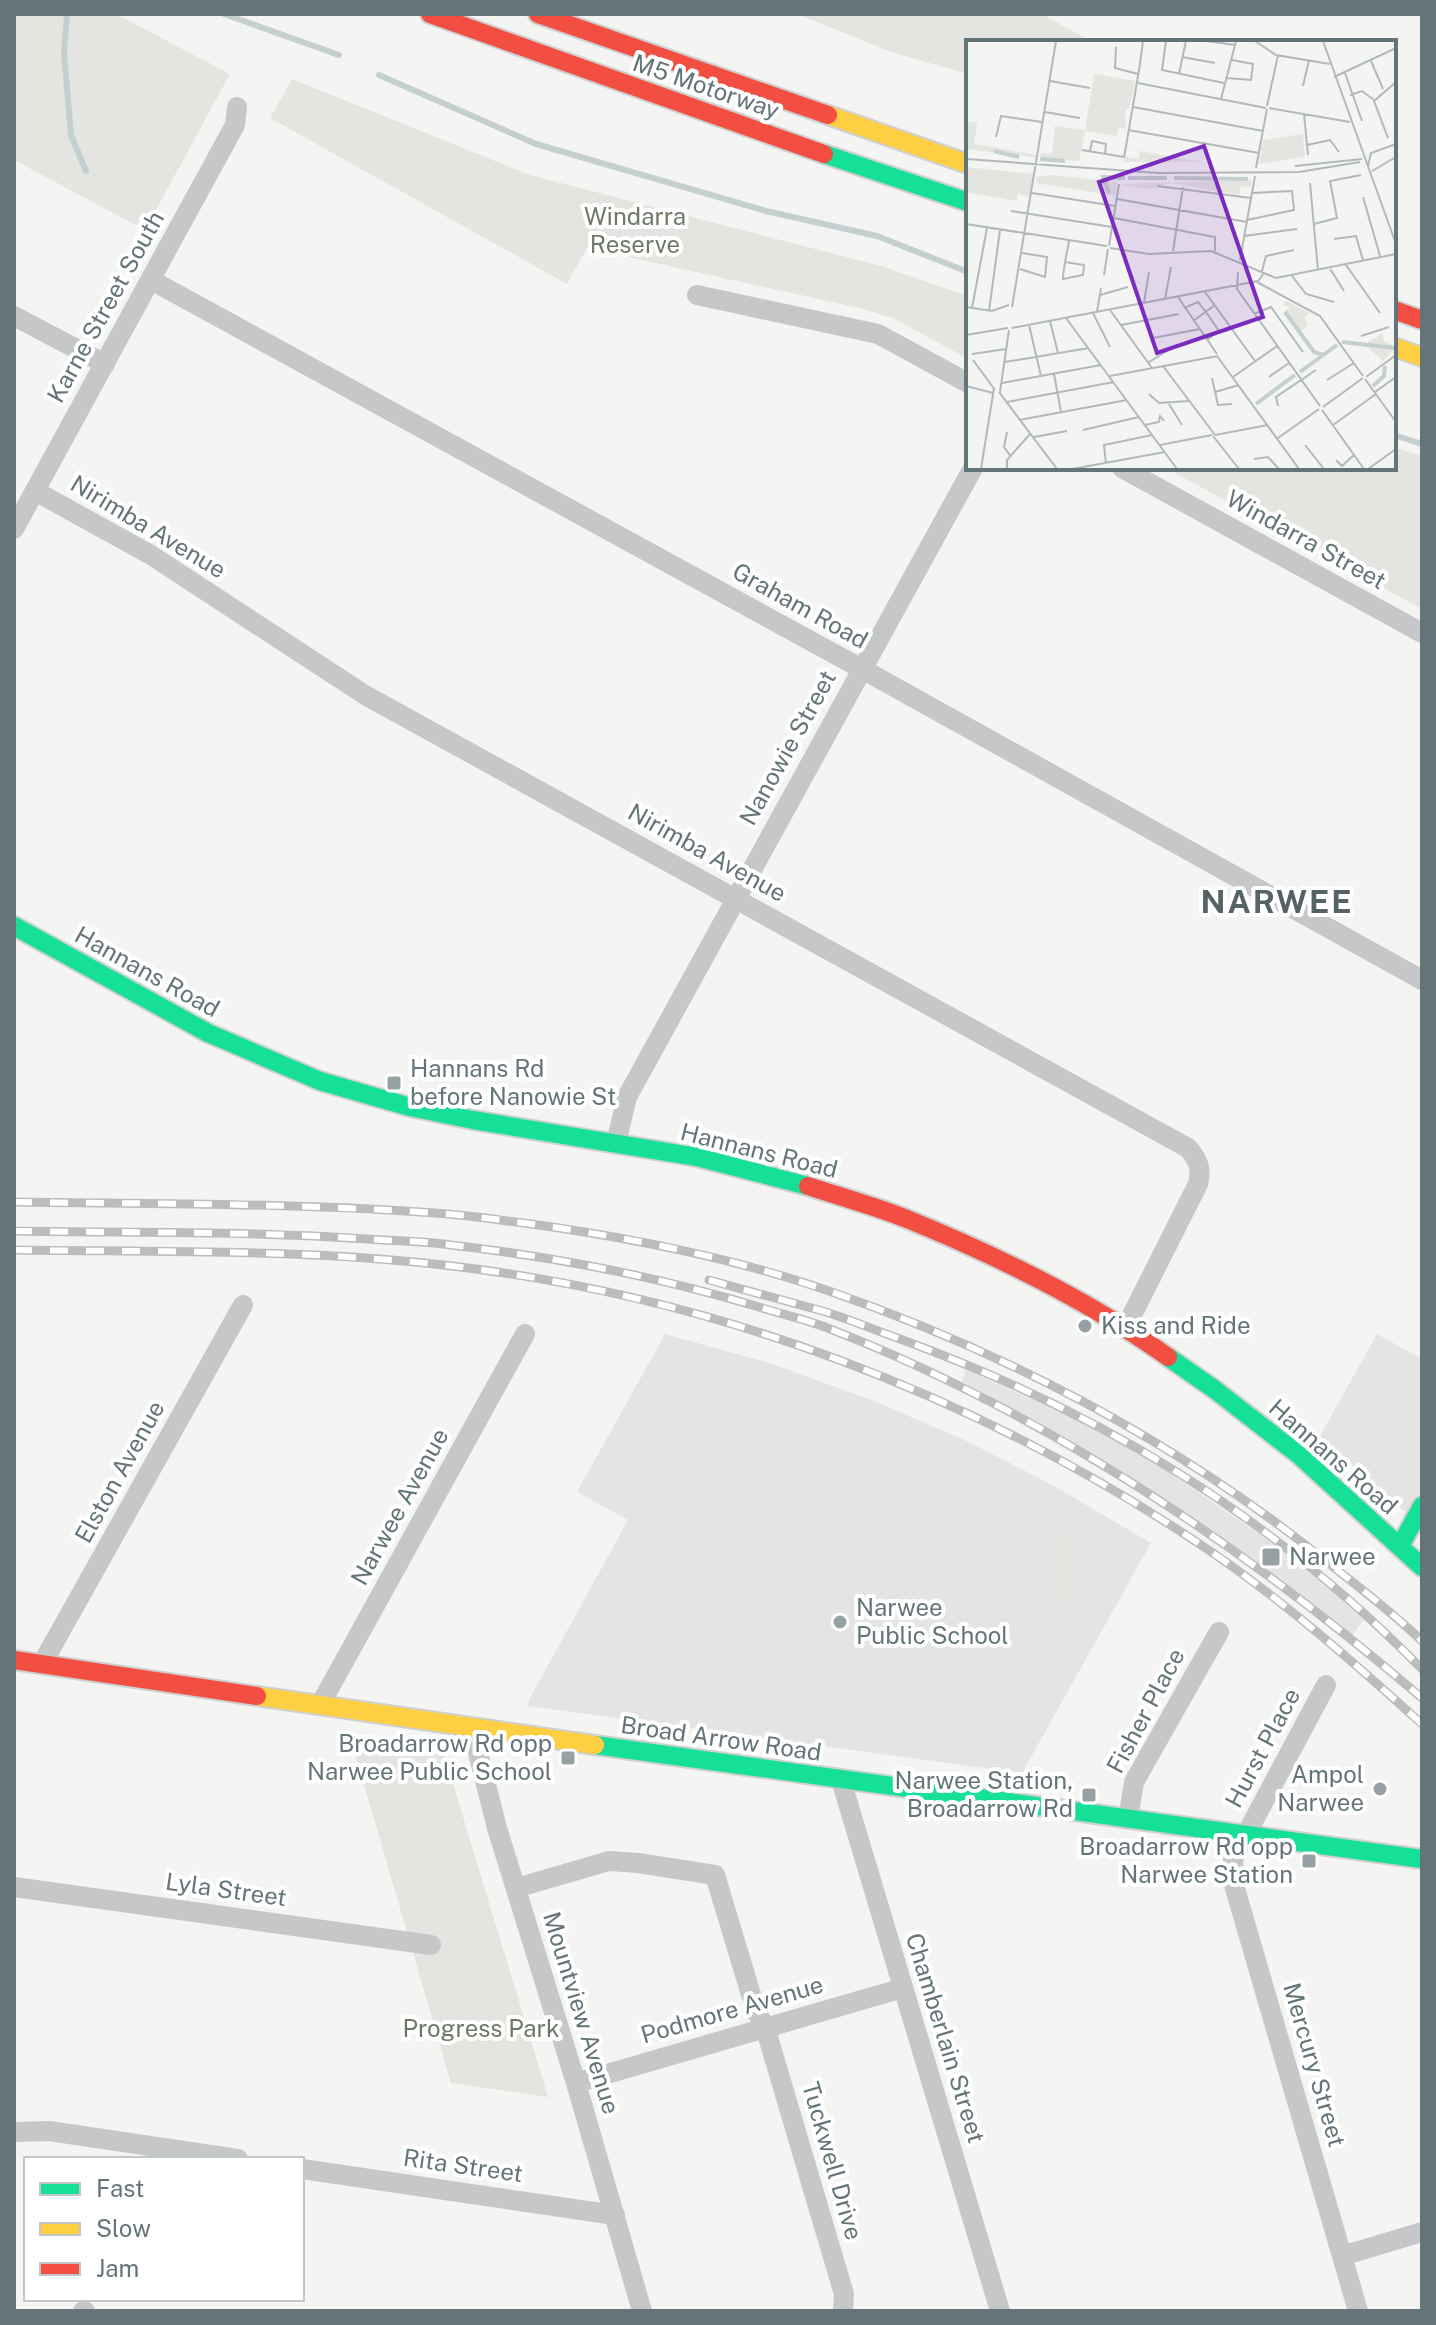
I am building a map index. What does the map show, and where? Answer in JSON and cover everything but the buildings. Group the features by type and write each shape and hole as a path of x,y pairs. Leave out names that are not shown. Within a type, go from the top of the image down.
{"main road":[{"name":"M5 Motorway","path":"430,14 966,201"},
{"name":"M5 Motorway","path":"538,14 966,163"},
{"path":"1396,311 1422,320"},
{"path":"1396,348 1422,357"},
{"name":"Hannans Road","path":"14,926 208,1033 320,1081 410,1107 473,1120 616,1143 748,1169 905,1218 1015,1267 1126,1327 1214,1389 1299,1455 1422,1567"},
{"path":"1400,1546 1422,1506"},
{"name":"Broad Arrow Road","path":"14,1660 841,1780 1422,1859"}],"street":[{"name":"Karne Street South","path":"14,529 235,125 237,107"},
{"name":"Graham Road","path":"151,280 1422,980"},
{"path":"697,295 878,334 966,382"},
{"path":"14,316 105,364"},
{"name":"Nanowie Street","path":"616,1143 627,1097 972,470"},
{"name":"Windarra Street","path":"1126,470 1422,633"},
{"name":"Nirimba Avenue","path":"35,491 151,555 365,695 1188,1148 1200,1167 1198,1184 1126,1327"},
{"name":"Elston Avenue","path":"42,1664 243,1305"},
{"name":"Narwee Avenue","path":"320,1705 525,1334"},
{"name":"Fisher Place","path":"1128,1819 1134,1782 1219,1632"},
{"name":"Hurst Place","path":"1246,1835 1326,1685"},
{"name":"Mountview Avenue","path":"482,1729 478,1753 497,1828 642,2311"},
{"name":"Chamberlain Street","path":"841,1780 1000,2311"},
{"name":"Mercury Street","path":"1246,1835 1233,1859 1234,1885 1358,2311"},
{"name":"Tuckwell Drive","path":"516,1888 609,1861 715,1875 756,2011 765,2027 844,2294 843,2311"},
{"name":"Lyla Street","path":"14,1887 431,1945"},
{"name":"Podmore Avenue","path":"576,2083 903,1988"},
{"path":"14,2132 49,2131 224,2157"},
{"name":"Rita Street","path":"304,2169 615,2215"},
{"path":"1342,2256 1422,2232"}],"shaded area":[{"name":"Narwee Public School","path":"665,1334 772,1364 874,1401 969,1442 1052,1485 1151,1543 1022,1773 528,1706 628,1520 577,1492"},
{"path":"1377,1334 1422,1359 1422,1527 1320,1436"},
{"path":"966,1370 1065,1414 1170,1473 1265,1538 1364,1620 1351,1636 1289,1587 1135,1482 1055,1432 962,1381"}],"green space":[{"path":"14,14 116,14 230,74 145,230 14,160"},
{"path":"797,14 1042,14 1088,40 966,40 966,73 891,52"},
{"name":"Windarra Reserve","path":"292,79 530,175 881,266 966,295 966,358 895,319 860,308 587,248 567,284 270,118"},
{"path":"1396,448 1422,456 1422,609 1170,470 1396,470"},
{"path":"1053,1533 1073,1534 1068,1603 1048,1602"},
{"name":"Progress Park","path":"351,1740 444,1754 548,2097 451,2083"}],"waterway":[{"path":"67,14 64,53 71,135 86,171"},
{"path":"224,14 339,55"},
{"path":"379,75 536,144 766,211 877,236 966,271"},
{"path":"1396,436 1422,444"}],"railway":[{"path":"14,1202 286,1206 458,1215 640,1242 717,1258 792,1279 895,1315 960,1342 1087,1404 1148,1438 1266,1515 1373,1598 1422,1641"},
{"path":"14,1231 323,1236 440,1244 645,1277 817,1324 985,1399 1139,1487 1285,1588 1422,1698"},
{"path":"14,1250 288,1254 452,1266 551,1281 648,1301 745,1328 839,1360 932,1398 1022,1440 1110,1488 1255,1583 1422,1724"},
{"path":"709,1280 826,1312 900,1339 1046,1400 1114,1435 1244,1516 1305,1563 1422,1669"}],"traffic: fast":[{"path":"824,154 966,201"},
{"path":"14,926 208,1033 320,1081 410,1107 697,1157 808,1186"},
{"path":"1168,1357 1299,1455 1422,1567"},
{"path":"1400,1546 1422,1506"},
{"path":"595,1745 1422,1859"}],"traffic: slow":[{"path":"828,115 966,163"},
{"path":"1396,348 1422,357"},
{"path":"257,1696 595,1745"}],"traffic: jam":[{"path":"430,14 824,154"},
{"path":"538,14 828,115"},
{"path":"1396,311 1422,320"},
{"path":"808,1186 895,1214 1008,1264 1074,1298 1168,1357"},
{"path":"14,1660 257,1696"}],"place":[{"name":"Hannans Rd before Nanowie St","path":"394,1083"},
{"name":"Kiss and Ride","path":"1085,1326"},
{"name":"Narwee","path":"1271,1557"},
{"name":"Narwee Public School","path":"840,1622"},
{"name":"Broadarrow Rd opp Narwee Public School","path":"568,1758"},
{"name":"Ampol Narwee","path":"1380,1789"},
{"name":"Narwee Station, Broadarrow Rd","path":"1089,1795"},
{"name":"Broadarrow Rd opp Narwee Station","path":"1309,1861"}],"district":[{"name":"NARWEE","path":"1277,902"}]}
